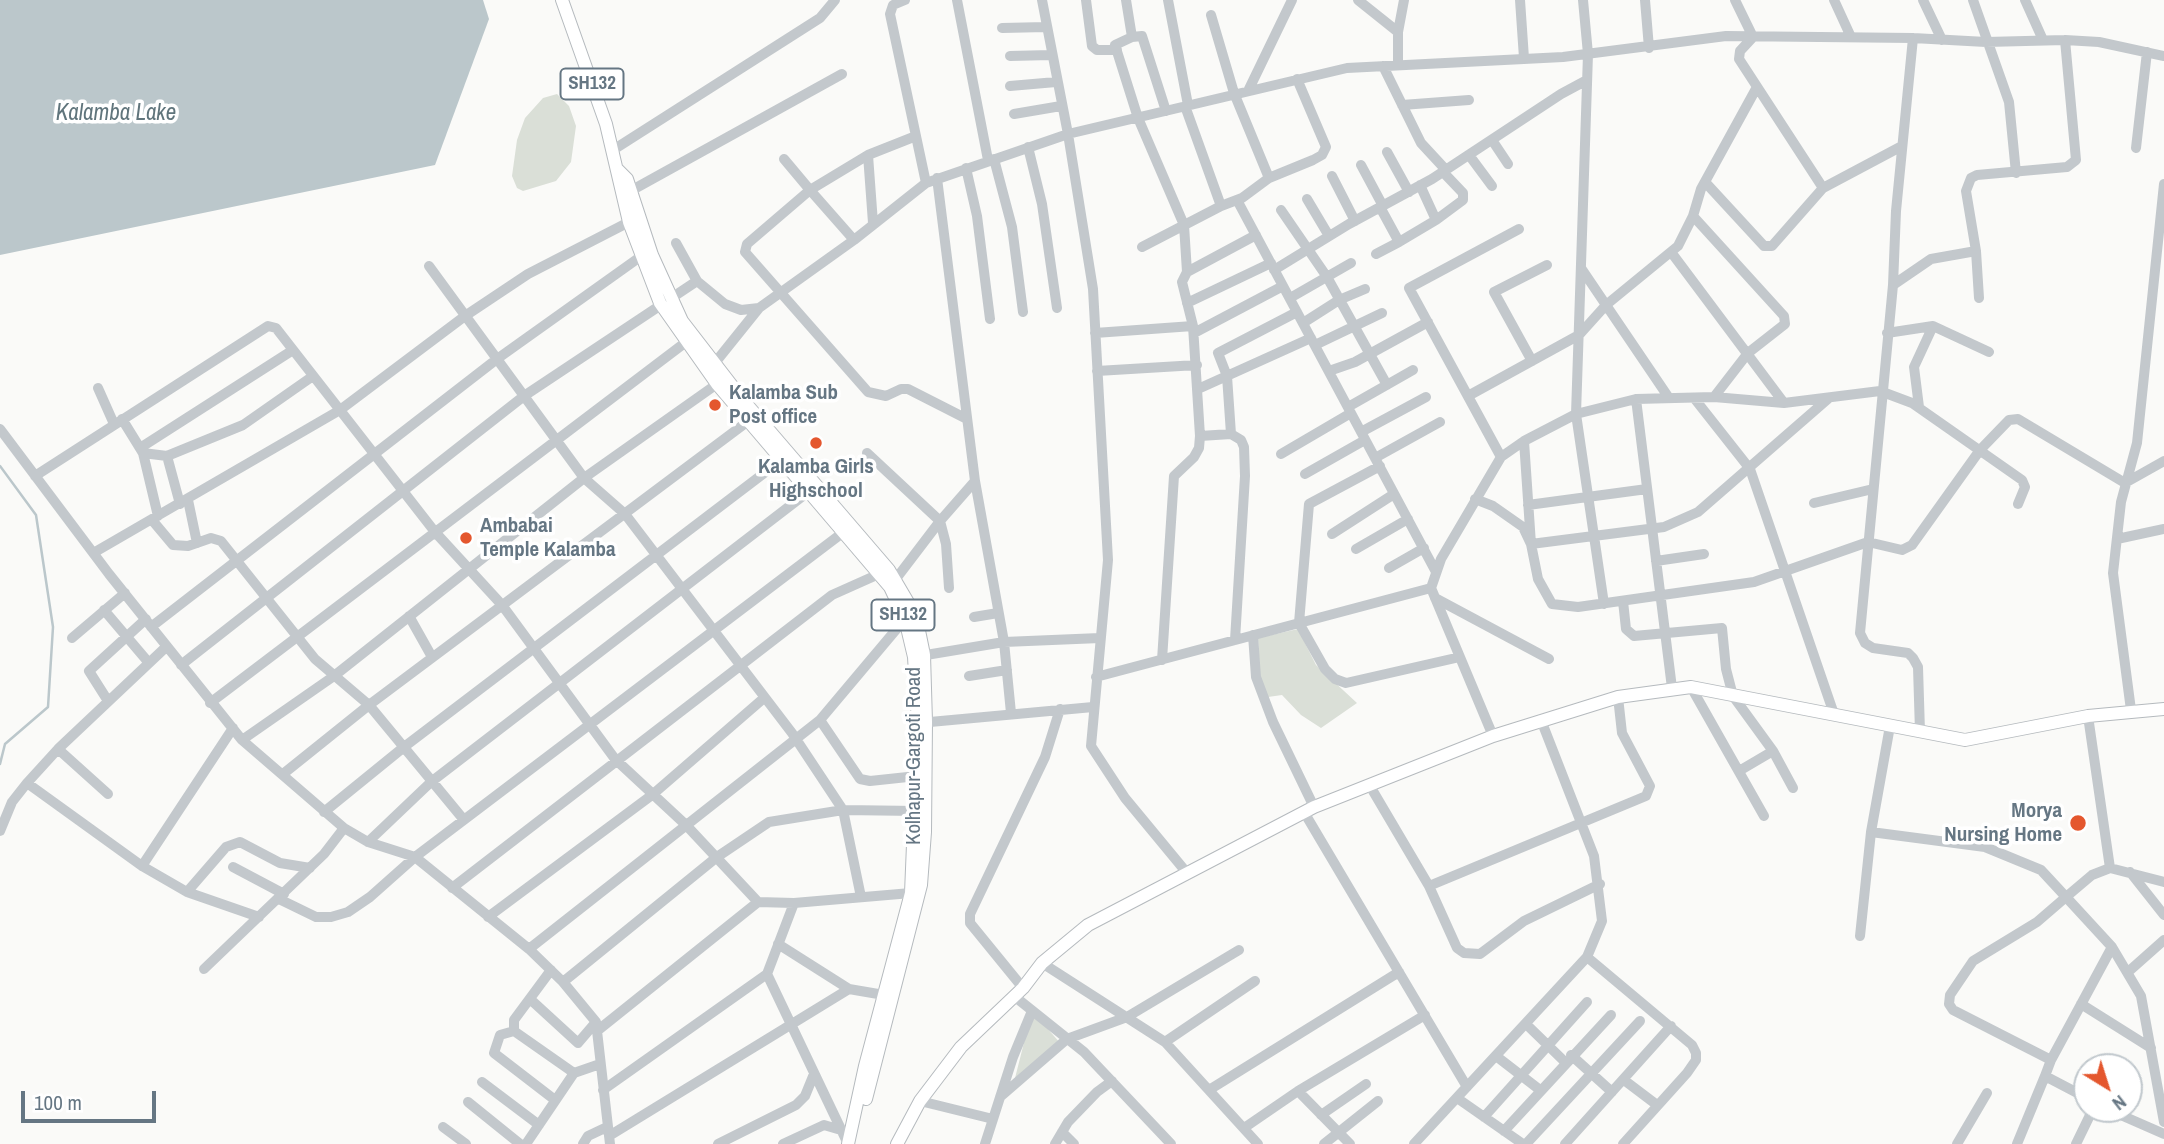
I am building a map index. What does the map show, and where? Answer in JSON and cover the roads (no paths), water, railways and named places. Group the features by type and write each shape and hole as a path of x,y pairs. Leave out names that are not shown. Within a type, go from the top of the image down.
{"main road":[{"name":"SH132","path":"562,0 617,169 627,179 626,194"},
{"name":"Kolhapur-Gargoti Road","path":"626,194 629,222 640,257 686,342 780,461 845,531 879,574 893,583 919,656"},
{"path":"626,194 640,220 665,300 714,365 893,583 916,616 925,832 921,885 854,1144"},
{"path":"897,1144 920,1101 961,1047 1018,992 1042,963 1088,925 1309,810 1493,736 1618,697 1691,687 1920,732 1977,740 2088,716 2158,709"},
{"name":"Kolhapur-Gargoti Road","path":"848,1144 911,893 922,722"}],"street":[{"path":"613,150 820,18 835,0"},
{"path":"905,0 893,5 890,15 926,183"},
{"path":"957,0 991,160 1012,226 1023,312"},
{"path":"1042,0 1060,106 1068,134 1093,289 1108,560 1091,746 1099,761 1187,873"},
{"path":"1086,0 1092,46 1097,50 1117,50"},
{"path":"1126,0 1132,37"},
{"path":"1168,0 1186,105 1221,206"},
{"path":"1249,89 1292,0"},
{"path":"1357,0 1398,32"},
{"path":"1398,64 1398,32 1404,0"},
{"path":"1520,0 1524,58"},
{"path":"1583,0 1588,54 1576,414 1604,604"},
{"path":"1644,0 1648,48"},
{"path":"1735,0 1753,37"},
{"path":"1834,0 1851,37"},
{"path":"1923,0 1942,40"},
{"path":"1973,0 2009,102 2016,173"},
{"path":"2025,0 2043,40"},
{"path":"1211,15 1234,93 1269,178"},
{"path":"1002,29 1046,27"},
{"path":"1162,660 1174,476 1194,457 1199,448 1197,365 1193,330 1182,282 1187,272 1184,225 1138,118 1115,45 1132,37 1142,36 1166,111"},
{"path":"714,365 759,308 854,240 926,183 1068,134 1249,89 1347,68 1588,54 1726,36 1913,38 1986,42 2065,40 2099,42 2164,56"},
{"path":"1753,37 1740,51 1739,60 1823,188"},
{"path":"1913,38 1860,633 1865,643 1873,648 1908,653 1913,658 1918,667 1920,732"},
{"path":"1979,298 1967,184 1977,175 2067,167 2076,160 2065,40"},
{"path":"2136,148 2147,52"},
{"path":"1010,56 1051,55"},
{"path":"1376,254 1436,220 1463,200 1463,194 1421,143 1383,66"},
{"path":"626,194 842,74"},
{"path":"1142,247 1237,200 1269,178 1322,155 1326,147 1297,79"},
{"path":"1187,303 1306,250 1445,171 1561,94 1587,80"},
{"path":"1010,86 1056,82"},
{"path":"1468,396 1579,335 1606,305 1678,246 1693,216 1705,182 1757,87"},
{"path":"1402,105 1469,100"},
{"path":"1014,114 1060,106"},
{"path":"916,136 868,155 810,190 744,248 779,293 868,392 886,396 901,389 908,390 965,418"},
{"path":"1492,140 1508,164"},
{"path":"1705,182 1764,246 1772,246 1823,188 1902,146"},
{"path":"1028,147 1042,204 1057,308"},
{"path":"1387,152 1409,192"},
{"path":"868,155 873,223"},
{"path":"1469,155 1492,186"},
{"path":"784,159 854,240"},
{"path":"1361,165 1399,242"},
{"path":"965,168 977,216 990,319"},
{"path":"1332,176 1355,221"},
{"path":"937,178 965,418 1004,642 1011,713"},
{"path":"2131,710 2113,573 2125,483 2137,443 2164,184"},
{"path":"1420,186 1436,220"},
{"path":"1307,199 1329,236"},
{"path":"1237,200 1436,572"},
{"path":"1281,210 1306,250 1327,276 1352,326 1387,385"},
{"path":"1693,216 1784,316 1785,324 1780,331 1748,353 1714,397"},
{"path":"95,552 340,410 465,316 528,274 629,222"},
{"path":"1501,457 1409,288 1518,229"},
{"path":"1187,272 1256,235"},
{"path":"676,243 697,281 725,304 741,310 759,308"},
{"path":"1893,285 1931,260 1976,251"},
{"path":"1671,252 1784,403"},
{"path":"108,701 89,671 127,637 239,561 497,359 640,257"},
{"path":"1290,298 1351,263"},
{"path":"1532,361 1494,292 1547,265"},
{"path":"429,266 584,478 625,514 654,556 796,739 843,810 861,897"},
{"path":"1581,268 1669,398"},
{"path":"181,665 524,396 697,281"},
{"path":"1095,333 1193,330 1283,286"},
{"path":"1303,323 1339,300 1366,289"},
{"path":"1231,434 1227,376 1218,353 1297,312"},
{"path":"1198,389 1313,342 1337,337 1352,326 1382,313"},
{"path":"1329,371 1428,322"},
{"path":"35,477 268,326 276,328 435,532 467,570 502,605 615,759 686,825 758,902"},
{"path":"1887,333 1933,326 1989,352"},
{"path":"1919,407 1914,367 1933,326"},
{"path":"210,703 686,342"},
{"path":"141,451 293,350"},
{"path":"1097,371 1197,365"},
{"path":"1280,454 1413,370"},
{"path":"141,451 167,456 243,425 313,376"},
{"path":"242,740 334,676 584,478 717,384"},
{"path":"98,388 118,422 141,451 155,518 173,545 218,539 334,676 369,705 464,820"},
{"path":"1493,736 1433,593 1436,572 1501,457 1524,441 1576,414 1636,399 1714,397 1784,403 1880,391 1919,407 2022,480 2025,487 2018,505"},
{"path":"1305,474 1426,397"},
{"path":"1694,398 1750,470 1834,714"},
{"path":"1531,544 1664,527 1698,512 1750,470 1830,398"},
{"path":"1636,399 1672,688"},
{"path":"1524,441 1531,544 1538,579 1552,604 1578,607 1754,582 1786,573 1868,542 1902,550 1912,545 1980,450 2009,421 2018,419 2125,483"},
{"path":"283,774 432,657 747,422"},
{"path":"1440,422 1309,504 1299,624 1325,669 1335,679 1346,682 1460,657"},
{"path":"0,429 166,647 242,740 344,828 368,842 415,857 529,949 563,982 596,1027 609,1136"},
{"path":"1200,436 1231,434 1241,440 1244,447 1245,476 1235,640"},
{"path":"867,453 940,521 946,544 950,588"},
{"path":"167,456 197,543"},
{"path":"324,812 404,747 780,461"},
{"path":"2125,483 2164,461"},
{"path":"893,583 940,521 975,481"},
{"path":"1528,505 1647,489"},
{"path":"1814,503 1873,489"},
{"path":"368,842 431,782 808,492"},
{"path":"1332,534 1394,494"},
{"path":"1475,499 1493,506 1523,527 1531,544"},
{"path":"1356,549 1408,519"},
{"path":"2117,539 2164,529"},
{"path":"233,867 316,917 331,917 348,912 589,723 845,531"},
{"path":"1389,568 1424,548"},
{"path":"1656,561 1704,554"},
{"path":"452,888 615,759 832,595 879,574"},
{"path":"72,638 125,593"},
{"path":"1096,677 1253,635 1433,593 1549,659"},
{"path":"1623,601 1626,629 1634,636 1722,628 1726,668 1733,696 1773,751 1793,788"},
{"path":"104,610 149,663"},
{"path":"974,617 998,613"},
{"path":"409,616 432,657"},
{"path":"529,949 820,720 905,619"},
{"path":"1253,635 1256,677 1309,810 1467,1087"},
{"path":"919,656 1004,642 1100,639"},
{"path":"0,831 12,802 27,783 166,647"},
{"path":"969,676 1007,670"},
{"path":"1691,687 1764,816"},
{"path":"1429,886 1646,796 1650,786 1622,733 1618,697"},
{"path":"488,917 652,795 764,698"},
{"path":"922,722 1093,707"},
{"path":"1060,709 1039,770 970,914 970,923 1032,1011 1067,1039 1112,1082 1171,1144"},
{"path":"2158,709 2164,718"},
{"path":"2088,716 2110,868"},
{"path":"820,720 860,779 870,781 917,776"},
{"path":"1414,1144 1587,957 1602,921 1600,884 1582,824 1541,720"},
{"path":"1860,936 1871,832 1890,726"},
{"path":"142,866 233,728"},
{"path":"58,750 108,794"},
{"path":"1739,771 1773,751"},
{"path":"27,783 142,866 187,891 259,917"},
{"path":"1370,786 1429,886 1457,948 1472,955 1480,954 1524,921 1600,884"},
{"path":"563,982 717,857 769,822 843,810 917,811"},
{"path":"204,970 310,868 344,828"},
{"path":"1871,832 1985,846 2041,870 2112,947 2141,996 2164,1122"},
{"path":"187,891 226,847 240,842 280,863 310,868"},
{"path":"2051,1060 1953,1010 1949,1004 1950,995 1973,961 2037,922 2092,875 2110,868 2164,883"},
{"path":"2130,873 2164,915"},
{"path":"530,999 578,1042 758,902 794,903 911,893"},
{"path":"603,1090 767,974 794,903"},
{"path":"2128,972 2164,940"},
{"path":"778,944 849,989 884,995"},
{"path":"2017,1144 2051,1060 2112,947"},
{"path":"1000,1097 1067,1039 1127,1017 1239,950"},
{"path":"1587,957 1692,1045 1696,1060 1623,1144"},
{"path":"1042,963 1165,1042 1258,1144"},
{"path":"514,1031 514,1020 551,970"},
{"path":"1209,1090 1399,972"},
{"path":"767,974 848,1144"},
{"path":"1165,1042 1255,981"},
{"path":"583,1144 588,1136 609,1136 849,989"},
{"path":"1484,1117 1587,1002"},
{"path":"2081,1004 2151,1048"},
{"path":"985,1144 1032,1011"},
{"path":"1244,1128 1298,1091 1424,1014"},
{"path":"1504,1131 1611,1015"},
{"path":"1457,1098 1524,1144 1640,1021"},
{"path":"1526,1024 1548,1046 1591,1073 1612,1092"},
{"path":"1565,1144 1671,1026"},
{"path":"514,1031 574,1073"},
{"path":"514,1031 500,1035 494,1053 555,1100"},
{"path":"1496,1056 1540,1090"},
{"path":"2153,1060 2164,1062"},
{"path":"526,1144 574,1073 600,1064"},
{"path":"718,1144 796,1105 805,1096 814,1074"},
{"path":"2045,1076 2073,1091"},
{"path":"1624,1080 1657,1105"},
{"path":"482,1082 539,1125"},
{"path":"1055,1144 1097,1091 1112,1082"},
{"path":"1321,1115 1366,1084"},
{"path":"1298,1091 1350,1144"},
{"path":"1957,1144 1987,1093"},
{"path":"920,1101 993,1119"},
{"path":"1324,1144 1378,1101"},
{"path":"468,1102 520,1144"},
{"path":"2076,1144 2086,1123"},
{"path":"2139,1123 2164,1134"},
{"path":"783,1144 824,1125 841,1130"},
{"path":"443,1127 466,1144"},
{"path":"1062,1132 1074,1144"}],"water":[{"name":"Kalamba Lake","path":"0,0 483,0 489,19 435,165 0,255"}],"waterway":[{"path":"0,466 36,515 53,627 48,707 5,744 0,764"}],"place":[{"name":"Kalamba Sub Post office","path":"715,405"},
{"name":"Kalamba Girls Highschool","path":"816,443"},
{"name":"Ambabai Temple Kalamba","path":"466,538"},
{"name":"Morya Nursing Home","path":"2078,823"}]}
